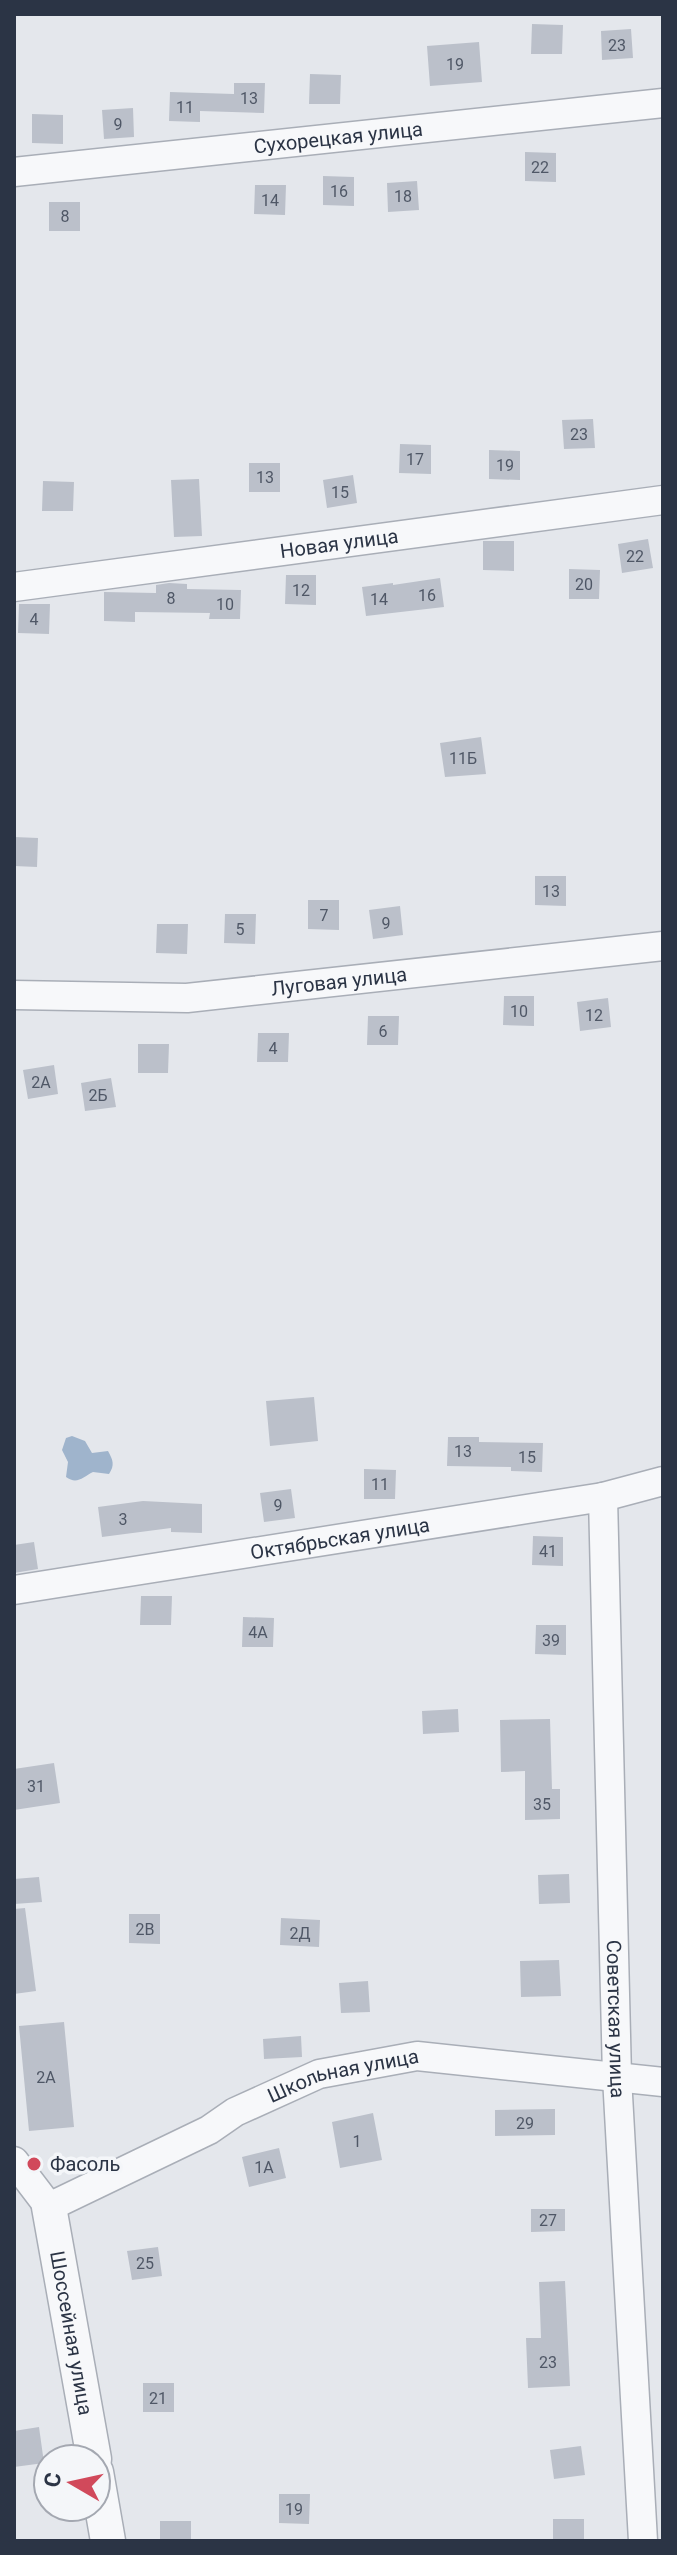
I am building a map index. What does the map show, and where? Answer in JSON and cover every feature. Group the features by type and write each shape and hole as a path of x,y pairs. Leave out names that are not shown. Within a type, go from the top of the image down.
{"street":[{"name":"Сухорецкая улица","path":"14,172 663,103"},
{"name":"Новая улица","path":"14,587 663,500"},
{"name":"Луговая улица","path":"14,995 187,998 663,946"},
{"name":"Октябрьская улица","path":"14,1590 603,1497 663,1481"},
{"name":"Советская улица","path":"603,1497 617,2077 643,2541"},
{"name":"Школьная улица","path":"49,2207 209,2130 235,2112 319,2074 417,2056 663,2082"},
{"path":"14,2161 49,2207"},
{"name":"Шоссейная улица","path":"49,2207 91,2443"}],"water":[{"path":"72,1436 85,1441 92,1453 108,1451 113,1462 109,1474 93,1472 77,1480 66,1477 68,1462 62,1450 66,1438"}],"building":[{"path":"532,24 563,25 562,54 531,54"},
{"path":"631,29 633,58 602,60 601,31"},
{"path":"479,42 482,82 430,86 427,46"},
{"path":"310,74 341,75 340,104 309,104"},
{"path":"234,83 265,83 264,113 200,111 200,122 169,121 170,92 234,94"},
{"path":"133,108 134,137 104,139 102,110"},
{"path":"32,114 63,115 63,144 32,143"},
{"path":"525,152 556,153 556,182 525,181"},
{"path":"323,176 354,177 354,206 323,205"},
{"path":"417,181 419,210 388,212 387,183"},
{"path":"255,185 286,185 285,215 254,214"},
{"path":"49,202 80,202 80,231 49,231"},
{"path":"593,419 595,448 564,449 562,420"},
{"path":"400,444 431,445 431,474 399,473"},
{"path":"489,450 520,451 520,480 489,479"},
{"path":"249,463 280,463 280,492 249,492"},
{"path":"353,475 357,503 327,508 323,480"},
{"path":"199,479 202,536 174,537 171,480"},
{"path":"43,481 74,482 73,511 42,511"},
{"path":"648,539 653,568 622,573 618,544"},
{"path":"483,541 514,541 514,571 483,570"},
{"path":"569,569 600,570 599,599 569,599"},
{"path":"286,575 316,575 316,605 285,604"},
{"path":"440,578 444,607 366,616 362,587"},
{"path":"187,584 187,589 241,590 240,619 209,619 210,613 135,612 135,622 104,621 104,592 156,593 156,585"},
{"path":"19,604 50,604 49,634 18,633"},
{"path":"481,737 486,774 445,777 440,743"},
{"path":"14,837 38,838 37,867 14,866"},
{"path":"535,876 566,876 566,906 535,905"},
{"path":"308,900 339,900 339,930 308,929"},
{"path":"400,906 403,935 373,939 369,910"},
{"path":"225,914 256,914 255,944 224,943"},
{"path":"157,924 188,924 187,954 156,953"},
{"path":"504,996 534,996 534,1026 503,1025"},
{"path":"608,998 611,1027 580,1031 577,1002"},
{"path":"368,1016 399,1016 398,1045 367,1045"},
{"path":"258,1033 289,1033 288,1062 257,1062"},
{"path":"138,1044 169,1044 168,1073 138,1073"},
{"path":"54,1065 58,1094 28,1099 23,1070"},
{"path":"111,1078 116,1107 85,1111 81,1083"},
{"path":"314,1397 318,1441 270,1446 266,1401"},
{"path":"448,1437 479,1437 479,1442 543,1443 542,1472 511,1471 511,1467 447,1466"},
{"path":"364,1469 396,1470 395,1499 364,1499"},
{"path":"291,1489 295,1518 264,1522 260,1493"},
{"path":"143,1501 202,1504 202,1533 171,1532 171,1528 102,1537 98,1507"},
{"path":"533,1536 563,1537 563,1566 532,1565"},
{"path":"34,1542 38,1569 14,1573 14,1545"},
{"path":"141,1596 172,1596 171,1625 140,1625"},
{"path":"243,1617 274,1618 273,1647 242,1647"},
{"path":"536,1625 566,1625 566,1655 535,1654"},
{"path":"458,1709 459,1732 423,1734 422,1711"},
{"path":"550,1719 552,1789 560,1789 560,1819 525,1820 525,1771 501,1772 500,1720"},
{"path":"54,1763 60,1803 14,1810 14,1769"},
{"path":"569,1874 570,1903 539,1904 538,1875"},
{"path":"39,1877 42,1902 14,1904 14,1879"},
{"path":"25,1908 36,1991 14,1994 14,1909"},
{"path":"129,1914 160,1914 160,1944 129,1943"},
{"path":"281,1918 320,1920 319,1947 280,1945"},
{"path":"559,1960 561,1996 521,1997 520,1961"},
{"path":"368,1981 370,2012 341,2013 339,1983"},
{"path":"64,2022 74,2127 29,2131 19,2026"},
{"path":"301,2036 302,2057 264,2059 263,2039"},
{"path":"555,2109 555,2135 495,2136 495,2110"},
{"path":"373,2113 382,2160 340,2168 332,2122"},
{"path":"279,2148 286,2178 249,2187 242,2157"},
{"path":"531,2209 565,2209 565,2231 531,2232"},
{"path":"158,2247 162,2276 132,2280 127,2251"},
{"path":"565,2281 570,2386 528,2388 526,2338 541,2338 539,2282"},
{"path":"143,2383 174,2383 174,2412 143,2412"},
{"path":"39,2427 41,2443 32,2443 32,2465 14,2467 14,2431"},
{"path":"581,2446 585,2475 554,2479 550,2450"},
{"path":"279,2494 310,2494 309,2524 279,2523"},
{"path":"553,2519 584,2519 584,2541 553,2541"},
{"path":"160,2521 191,2521 191,2541 160,2541"}],"place":[{"name":"Фасоль","path":"34,2164"}]}
